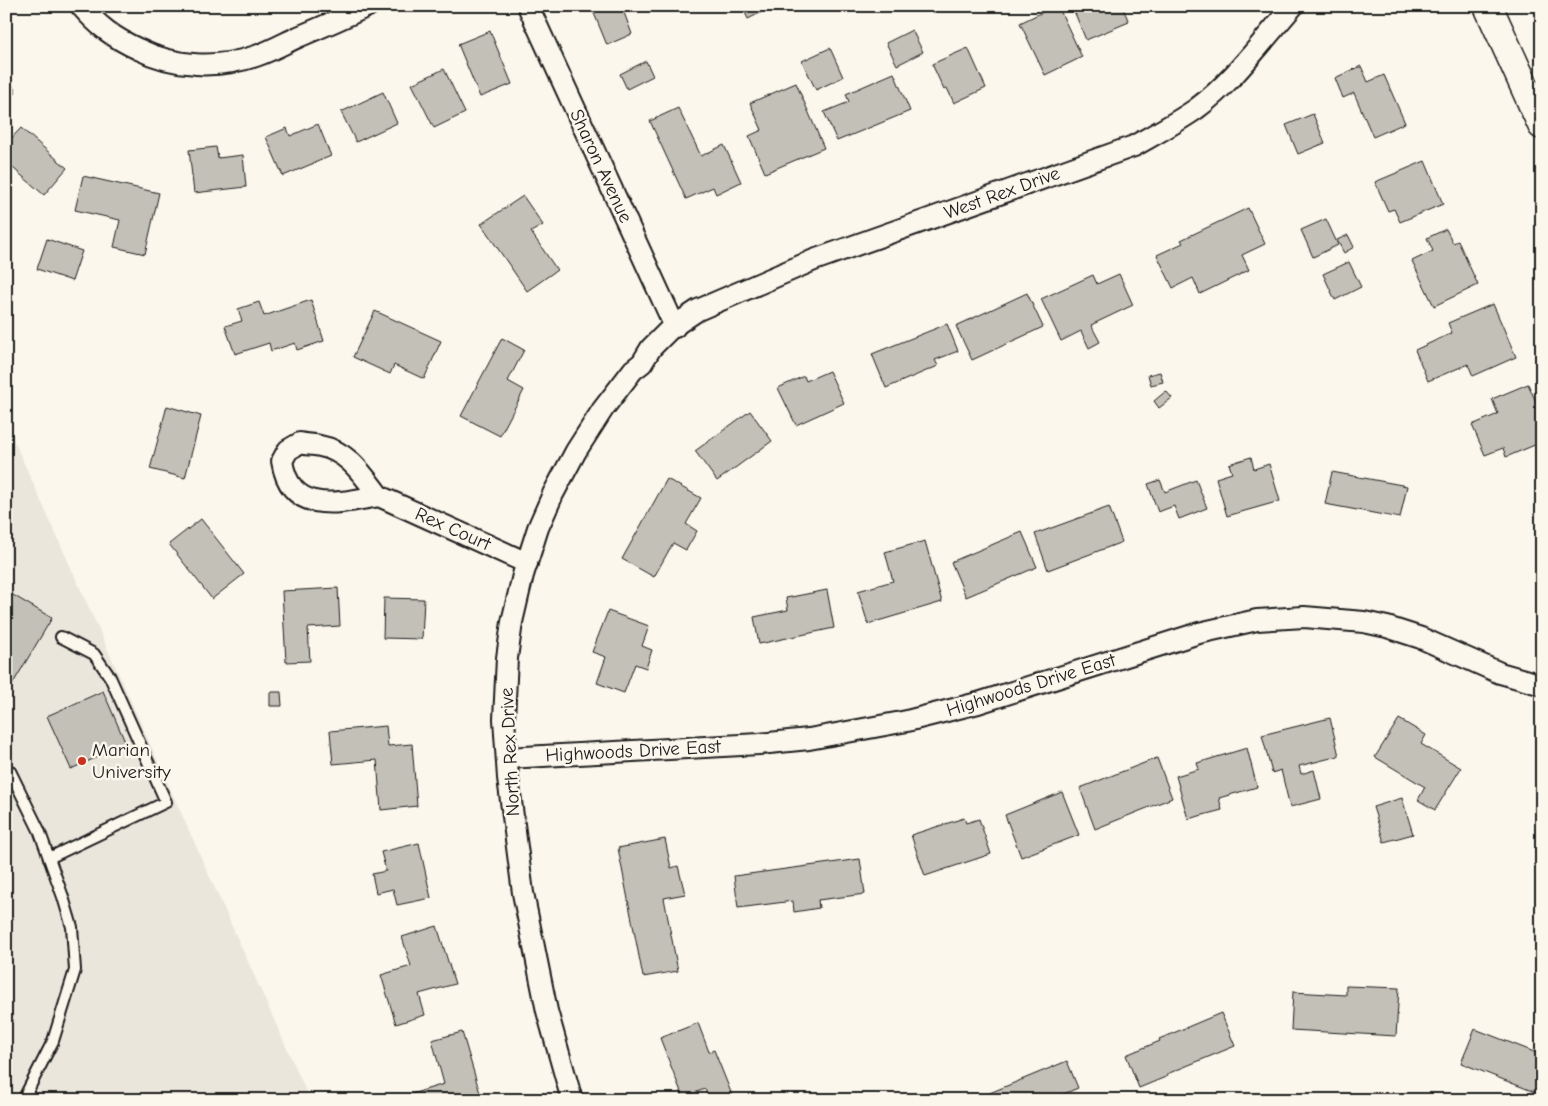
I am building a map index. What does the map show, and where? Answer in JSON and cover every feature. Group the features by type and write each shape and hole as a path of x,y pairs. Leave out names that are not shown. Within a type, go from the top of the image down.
{"main road":[{"path":"1488,6 1542,125"}],"street":[{"path":"81,6 97,24 125,45 158,58 207,65 237,61 258,55 368,6"},
{"name":"Sharon Avenue","path":"528,6 675,327"},
{"name":"West Rex Drive","path":"675,327 683,319 698,310 814,260 1134,146 1156,135 1197,108 1233,76 1293,6"},
{"name":"North Rex Drive","path":"572,1100 549,1019 519,869 504,719 507,658 512,622 528,563 538,528 553,494 576,451 603,409 633,370 642,363 651,348 675,327"},
{"name":"Rex Court","path":"380,496 528,563"},
{"name":"Highwoods Drive East","path":"507,758 809,739 908,722 978,703 1199,632 1257,620 1304,616 1364,622 1387,627 1421,638 1500,674 1542,685"}],"lane":[{"path":"49,858 166,802 110,677 94,654 61,637"},
{"path":"6,768 10,771 39,830 49,858 72,927 75,970 54,1041 23,1100"}],"shaded area":[{"name":"Marian University","path":"6,423 310,1100 6,1100"}],"building":[{"path":"591,6 631,6 623,10 632,34 607,45"},
{"path":"742,6 774,6 748,19"},
{"path":"1058,6 1082,57 1045,75 1020,23"},
{"path":"1072,6 1122,6 1129,22 1086,40"},
{"path":"912,30 923,52 897,65 886,43"},
{"path":"490,31 512,84 480,97 458,44"},
{"path":"830,48 843,77 816,90 802,61"},
{"path":"968,48 986,88 954,103 947,88 944,90 932,64"},
{"path":"646,61 653,76 627,89 620,74"},
{"path":"1361,66 1368,82 1384,75 1405,123 1373,137 1354,93 1343,98 1335,78"},
{"path":"444,69 465,113 434,128 412,84"},
{"path":"6,70 16,93 6,98"},
{"path":"894,73 910,111 837,141 824,112 849,102 846,94"},
{"path":"796,83 824,148 765,173 749,136 762,130 750,103"},
{"path":"383,92 397,123 356,142 341,112"},
{"path":"678,108 701,156 724,145 741,182 716,194 713,187 686,199 650,121"},
{"path":"1313,114 1325,143 1298,154 1286,125"},
{"path":"318,124 331,156 283,176 266,137 287,128 290,136"},
{"path":"21,128 67,168 44,195 6,162 6,144"},
{"path":"216,147 218,158 243,155 246,187 194,193 189,150"},
{"path":"1425,161 1443,204 1400,222 1394,209 1388,211 1375,182"},
{"path":"83,176 159,193 145,254 114,247 120,220 75,210"},
{"path":"523,196 543,225 531,232 557,270 527,291 481,224"},
{"path":"1248,208 1265,244 1242,255 1249,270 1200,294 1193,278 1173,288 1157,255 1183,243 1181,240"},
{"path":"1326,219 1338,245 1313,257 1301,230"},
{"path":"1446,229 1453,243 1458,241 1478,285 1434,306 1412,261 1433,251 1427,238"},
{"path":"1348,235 1354,247 1344,253 1337,240"},
{"path":"47,239 82,251 72,281 37,269"},
{"path":"1349,262 1361,287 1335,300 1323,274"},
{"path":"1119,274 1133,305 1091,325 1100,342 1089,348 1081,331 1061,341 1041,299 1093,275 1097,284"},
{"path":"1027,293 1043,327 972,360 956,326"},
{"path":"311,300 324,341 297,350 295,343 271,351 269,343 235,354 225,326 242,321 238,309 259,302 264,316"},
{"path":"1493,304 1516,357 1473,376 1468,364 1428,381 1415,350 1452,333 1448,323"},
{"path":"375,311 441,341 424,379 394,365 390,374 353,357"},
{"path":"947,324 958,351 935,360 938,366 886,388 872,354"},
{"path":"502,338 524,350 508,381 524,390 500,436 461,416"},
{"path":"829,371 844,403 796,425 778,388 804,376 806,381"},
{"path":"1160,372 1163,382 1151,385 1148,375"},
{"path":"1528,384 1542,415 1542,442 1506,457 1503,448 1485,455 1472,425 1498,414 1492,399"},
{"path":"1166,391 1172,398 1159,408 1154,401"},
{"path":"167,406 201,416 185,478 150,469"},
{"path":"750,411 772,441 717,481 695,451"},
{"path":"1251,457 1254,469 1269,464 1280,501 1227,516 1216,478 1232,473 1229,464"},
{"path":"1332,472 1407,486 1400,518 1325,504"},
{"path":"667,479 701,498 686,524 697,531 686,550 673,543 654,577 622,559"},
{"path":"1160,480 1165,492 1196,480 1207,508 1179,519 1174,506 1158,512 1148,484"},
{"path":"1109,507 1122,542 1048,570 1035,534"},
{"path":"201,519 244,574 212,599 169,544"},
{"path":"1022,532 1037,567 966,597 951,562"},
{"path":"925,541 942,602 868,624 858,591 893,581 885,552"},
{"path":"338,588 340,626 308,628 310,661 286,662 282,591"},
{"path":"827,590 834,628 759,644 754,617 788,610 786,598"},
{"path":"6,591 52,618 6,695"},
{"path":"384,598 424,599 422,639 383,638"},
{"path":"608,611 649,626 642,646 652,650 646,668 635,664 624,693 597,683 606,657 592,652"},
{"path":"103,691 126,744 71,769 47,716"},
{"path":"270,692 281,692 282,706 270,706"},
{"path":"1330,718 1339,756 1299,766 1301,774 1314,770 1321,799 1290,807 1281,770 1272,773 1262,735"},
{"path":"1399,719 1426,735 1421,744 1461,768 1435,810 1418,800 1425,787 1375,757"},
{"path":"386,726 388,746 412,744 417,806 381,810 377,760 333,764 330,731"},
{"path":"1247,748 1257,787 1219,798 1222,810 1188,819 1176,776 1199,769 1197,763"},
{"path":"1157,758 1172,798 1095,829 1080,788"},
{"path":"1062,792 1079,835 1021,857 1005,815"},
{"path":"1402,798 1413,834 1384,842 1373,807"},
{"path":"964,818 966,823 979,819 991,854 925,876 911,835"},
{"path":"665,839 671,868 678,866 685,894 664,898 678,971 643,977 618,848"},
{"path":"419,843 431,898 397,905 393,889 376,893 372,874 386,871 381,852"},
{"path":"860,859 865,894 818,900 819,908 794,912 793,901 738,908 734,876"},
{"path":"437,926 455,984 419,994 425,1015 396,1024 381,975 411,966 402,937"},
{"path":"1346,986 1399,988 1396,1036 1291,1030 1293,992 1346,995"},
{"path":"1221,1013 1235,1046 1167,1074 1168,1076 1139,1088 1126,1055"},
{"path":"698,1023 709,1052 714,1050 734,1100 709,1100 705,1089 683,1097 660,1038"},
{"path":"1475,1029 1542,1055 1542,1095 1461,1063"},
{"path":"462,1032 482,1100 406,1100 405,1096 444,1084 432,1040"},
{"path":"1067,1061 1078,1088 1049,1100 981,1100 980,1097"}],"place":[{"name":"Marian University","path":"82,761"}]}
